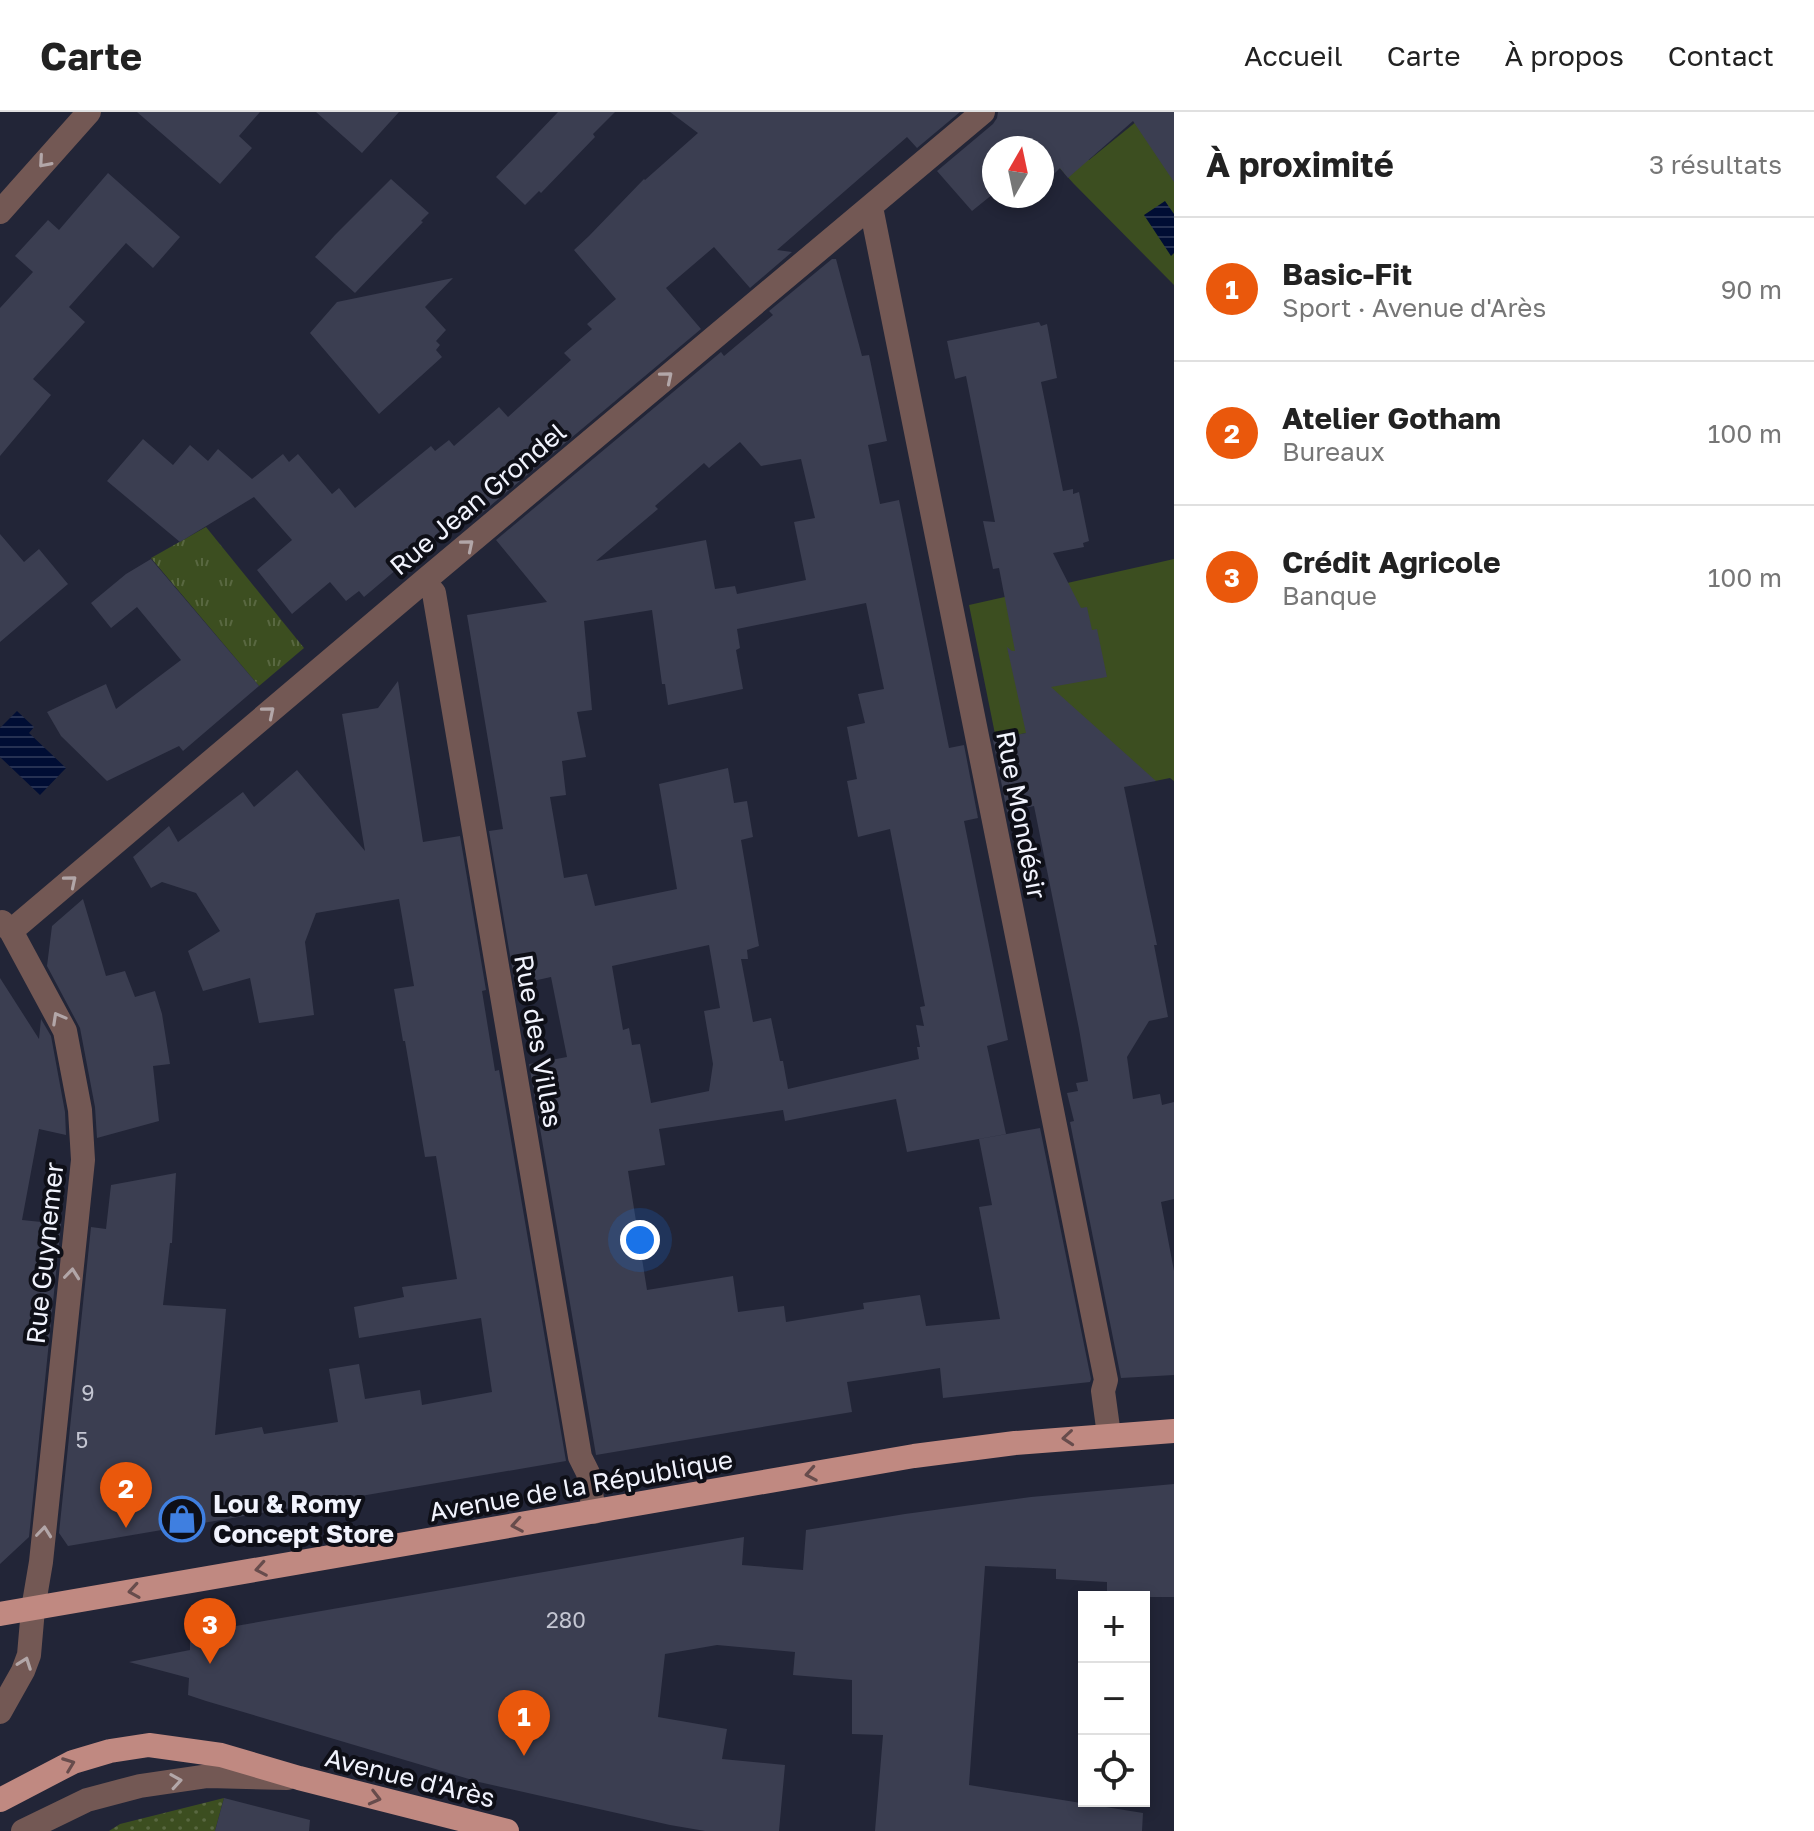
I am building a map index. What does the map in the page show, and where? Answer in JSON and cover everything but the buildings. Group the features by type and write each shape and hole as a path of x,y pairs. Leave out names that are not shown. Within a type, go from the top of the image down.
{"main road":[{"name":"Avenue de la République","path":"0,1614 914,1456 1015,1443 1174,1431"},
{"name":"Avenue d'Arès","path":"0,1800 73,1762 110,1751 149,1745 221,1755 507,1831"}],"street":[{"path":"0,212 89,112"},
{"name":"Rue Jean Grondel","path":"6,926 424,581 983,112"},
{"name":"Rue Mondésir","path":"871,207 1106,1380 1103,1391 1109,1435"},
{"name":"Rue des Villas","path":"424,581 434,593 580,1457 588,1473 594,1512"},
{"name":"Rue Guynemer","path":"0,1712 29,1655 83,1160 80,1110 65,1031 6,926"},
{"name":"Avenue d'Arès","path":"23,1831 87,1800 140,1786 208,1776 299,1778"}],"green space":[{"path":"1174,112 1174,285 1054,162 1054,151 1089,160 1142,117"},
{"path":"206,527 304,648 259,686 151,558"},
{"path":"1174,559 1174,781 1170,778 1155,781 1056,727 996,739 969,605"},
{"path":"224,1798 215,1831 109,1831 120,1824"}],"water":[{"path":"1165,201 1174,214 1174,253 1171,256 1144,215"},
{"path":"17,711 34,727 29,733 66,768 40,795 0,757 0,728"}],"place":[{"name":"Lou & Romy Concept Store","path":"182,1519"},
{"name":"Atelier Gotham","path":"126,1528"},
{"name":"Crédit Agricole","path":"210,1664"},
{"name":"Basic-Fit","path":"524,1756"}]}
